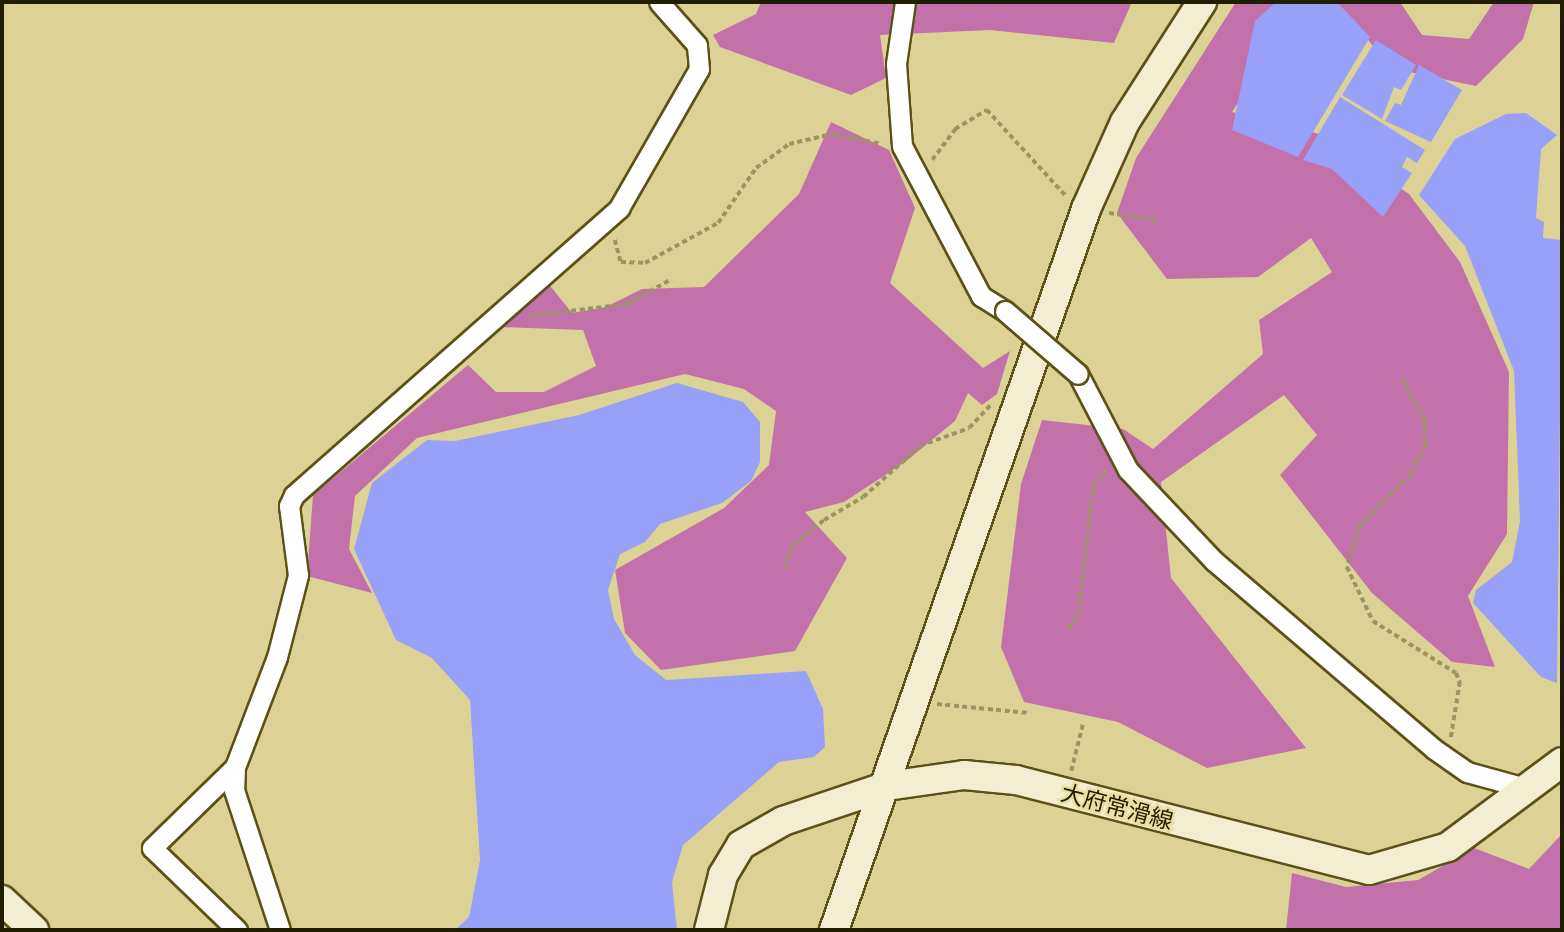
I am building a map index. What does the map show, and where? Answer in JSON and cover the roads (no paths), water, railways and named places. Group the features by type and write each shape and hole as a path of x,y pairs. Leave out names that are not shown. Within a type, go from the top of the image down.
{"street":[{"path":"280,930 234,790 235,767 277,657 298,575 288,521 294,495 619,208 699,69 697,45 659,2"},
{"path":"905,2 896,64 902,146 981,296 1005,311 1077,374 1128,470 1150,497 1245,589 1467,772 1529,789"},
{"path":"834,930 887,786 1086,209 1125,122 1202,2"},
{"name":"大府常滑線","path":"709,930 723,875 741,845 783,821 887,786 964,775 1066,793 1369,870 1448,848 1562,762"},
{"path":"235,767 152,848 237,930"},
{"path":"2,900 34,930"}],"water":[{"path":"1276,2 1337,2 1370,37 1298,157 1232,130 1255,21"},
{"path":"1376,40 1416,65 1401,90 1394,87 1382,119 1342,95"},
{"path":"1419,65 1462,90 1431,142 1385,121 1395,103 1401,105"},
{"path":"1340,97 1425,150 1417,163 1407,157 1402,167 1412,173 1383,217 1332,169 1303,160"},
{"path":"1526,113 1557,135 1541,149 1536,218 1544,222 1543,238 1562,240 1557,683 1541,677 1473,603 1476,590 1512,562 1520,521 1514,371 1465,246 1419,195 1455,139 1506,114"},
{"path":"677,383 743,402 760,422 760,462 751,481 722,503 660,524 645,542 620,554 608,590 614,619 635,655 666,680 806,671 823,709 825,747 814,757 779,762 683,845 672,882 677,930 455,930 469,917 480,860 470,700 432,658 396,640 354,549 372,483 427,440 455,441 579,415"}]}
